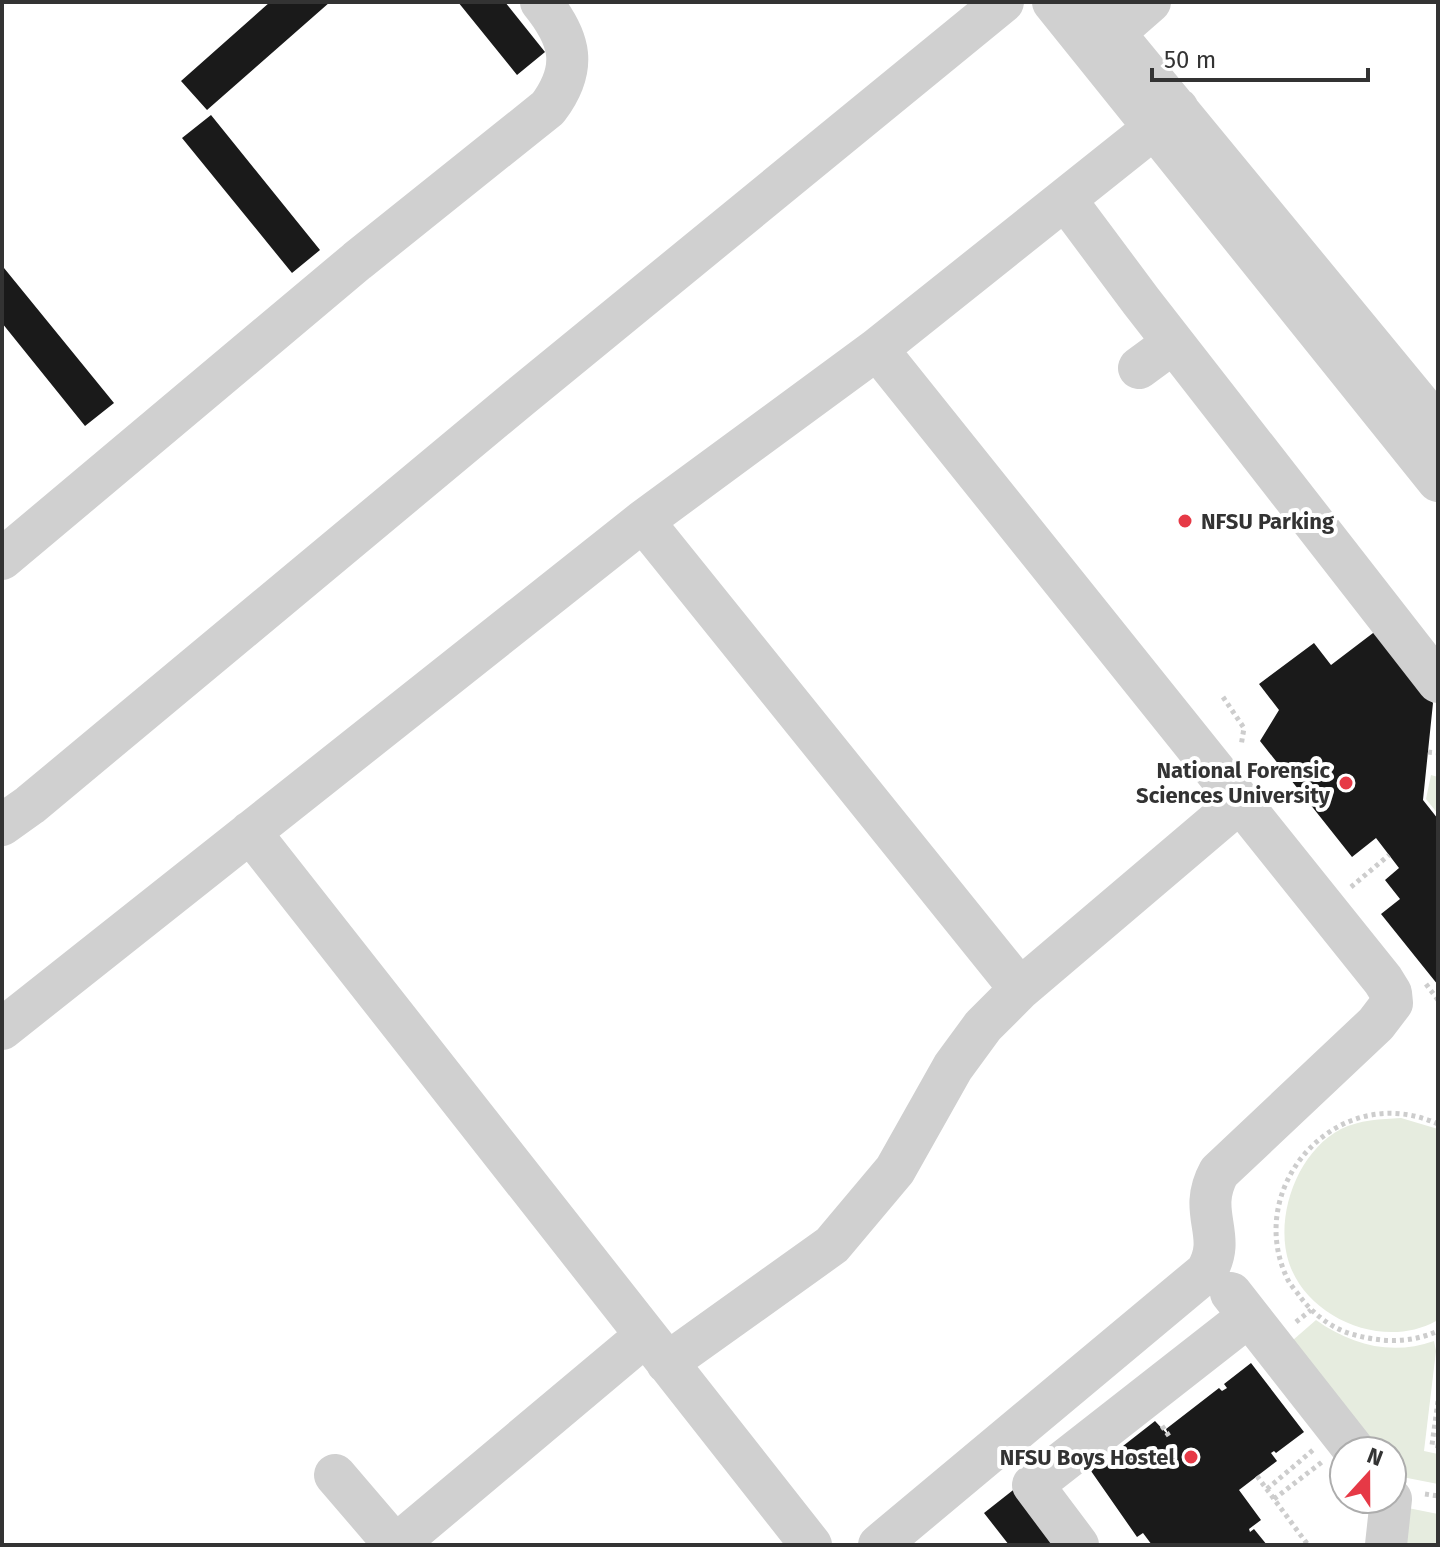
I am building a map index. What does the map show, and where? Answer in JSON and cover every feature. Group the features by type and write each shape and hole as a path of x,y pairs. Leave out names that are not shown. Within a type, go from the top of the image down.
{"street":[{"path":"2,559 357,261 548,108 562,84 568,56 564,35 541,2"},
{"path":"2,825 1003,2"},
{"path":"1053,2 1104,43 1166,119 1438,481"},
{"path":"1089,2 1104,43"},
{"path":"1104,43 1150,2"},
{"path":"2,1029 643,521 877,349 1166,119"},
{"path":"1166,119 1438,426"},
{"path":"1065,199 1173,343 1438,682"},
{"path":"1139,368 1173,343"},
{"path":"877,349 1391,993 1392,1003 1376,1024 1219,1172 1211,1187 1209,1203 1216,1249 1214,1260 1206,1272 1017,1465"},
{"path":"643,521 1020,989"},
{"path":"335,1475 396,1545 656,1350 832,1245 895,1170 953,1067 983,1026 1020,989 1240,802"},
{"path":"250,832 811,1545"},
{"path":"879,1545 1017,1465 1240,1304 1343,1435"},
{"path":"1017,1465 1078,1545"},
{"path":"1386,1545 1389,1515"}],"path":[{"path":"1428,752 1438,753"},
{"path":"1350,888 1389,855"},
{"path":"1438,1124 1425,1118 1388,1112 1351,1118 1319,1138 1294,1167 1280,1204 1277,1242 1287,1279 1311,1310 1344,1332 1382,1342 1419,1339 1438,1331"},
{"path":"1438,1401 1432,1445 1438,1446"},
{"path":"1267,1489 1328,1452"},
{"path":"1274,1499 1328,1455"},
{"path":"1257,1476 1308,1545"}],"shaded area":[{"path":"1431,775 1438,777 1438,814 1426,799"},
{"path":"1401,1118 1438,1129 1438,1314 1436,1321 1416,1329 1394,1332 1350,1324 1330,1314 1313,1300 1299,1283 1289,1263 1285,1226 1287,1206 1301,1169 1326,1139 1355,1124"},
{"path":"1316,1320 1343,1336 1372,1346 1403,1348 1434,1341 1436,1351 1424,1451 1438,1454 1438,1484 1408,1478 1408,1435 1355,1435 1285,1347"},
{"path":"1408,1508 1438,1514 1438,1545 1394,1545 1397,1515 1408,1515"}],"building":[{"path":"270,2 330,2 207,110 181,81"},
{"path":"458,2 505,2 545,52 517,75"},
{"path":"211,115 320,250 292,273 182,138"},
{"path":"4,268 114,403 85,426 2,323"},
{"path":"1377,630 1433,703 1423,800 1438,819 1438,985 1381,914 1400,899 1385,880 1399,868 1376,838 1352,857 1260,741 1279,710 1259,684 1314,643 1331,665"},
{"name":"NFSU Boys Hostel","path":"1251,1363 1304,1432 1276,1453 1271,1453 1277,1461 1239,1490 1261,1520 1249,1529 1250,1532 1254,1529 1267,1545 1152,1545 1143,1533 1137,1537 1091,1471 1155,1421 1169,1436 1166,1429 1219,1388 1222,1391 1227,1388 1224,1384"},
{"path":"1017,1487 1062,1545 1009,1545 984,1513"}],"place":[{"name":"NFSU Parking","path":"1185,521"},
{"name":"National Forensic Sciences University","path":"1346,783"},
{"name":"NFSU Boys Hostel","path":"1191,1457"}]}
